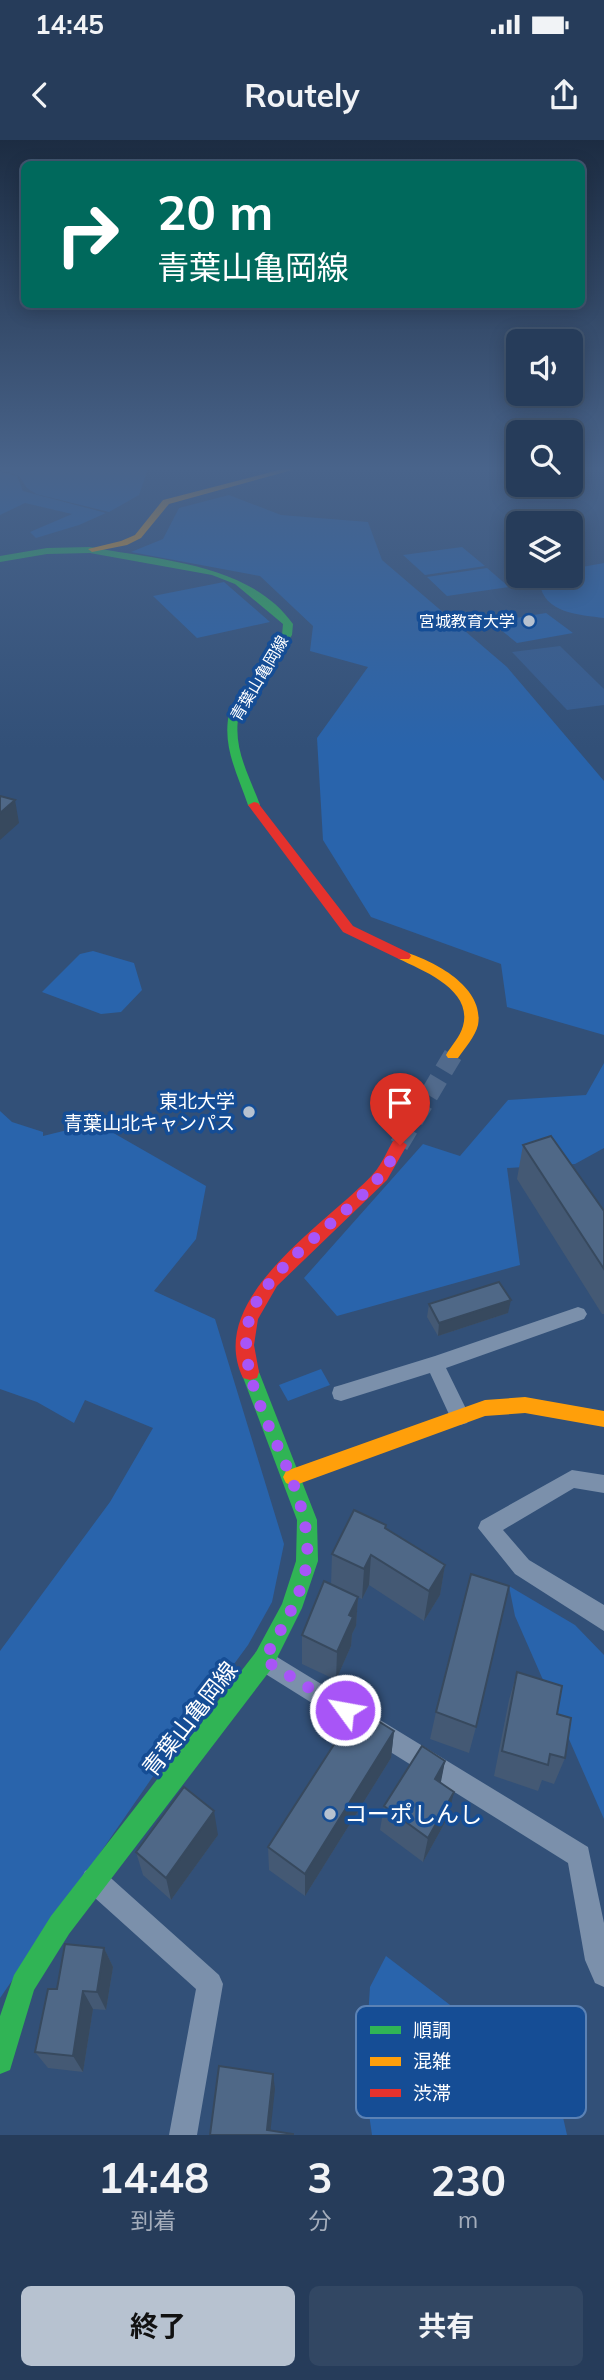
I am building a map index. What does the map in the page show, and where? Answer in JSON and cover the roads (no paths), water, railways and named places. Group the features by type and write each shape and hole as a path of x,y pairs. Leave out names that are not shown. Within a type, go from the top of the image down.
{"street":[{"name":"青葉山亀岡線","path":"152,562 229,577 250,589 288,624 287,635 241,702 230,726 245,782 257,812 348,929 372,944 446,976 461,988 470,1002 472,1020 453,1055"},
{"name":"青葉山亀岡線","path":"0,2060 1,2049 23,1983 60,1925 264,1660 291,1608 307,1560 307,1520 293,1477 251,1377 245,1345 249,1318 271,1281 381,1175 400,1145"},
{"path":"341,1393 435,1364 578,1314"},
{"path":"435,1364 460,1417"},
{"path":"293,1477 485,1408 524,1405 604,1419"},
{"path":"604,1484 572,1479 488,1528 522,1567 594,1610 604,1620"},
{"path":"264,1660 579,1856 598,1960 604,1974"},
{"path":"94,1880 210,1984 184,2135"}],"tunnel":[{"path":"399,1145 453,1055"}],"place":[{"name":"宮城教育大学","path":"529,621"},
{"name":"東北大学 青葉山北キャンパス","path":"249,1112"},
{"name":"コーポしんし","path":"330,1814"}]}
